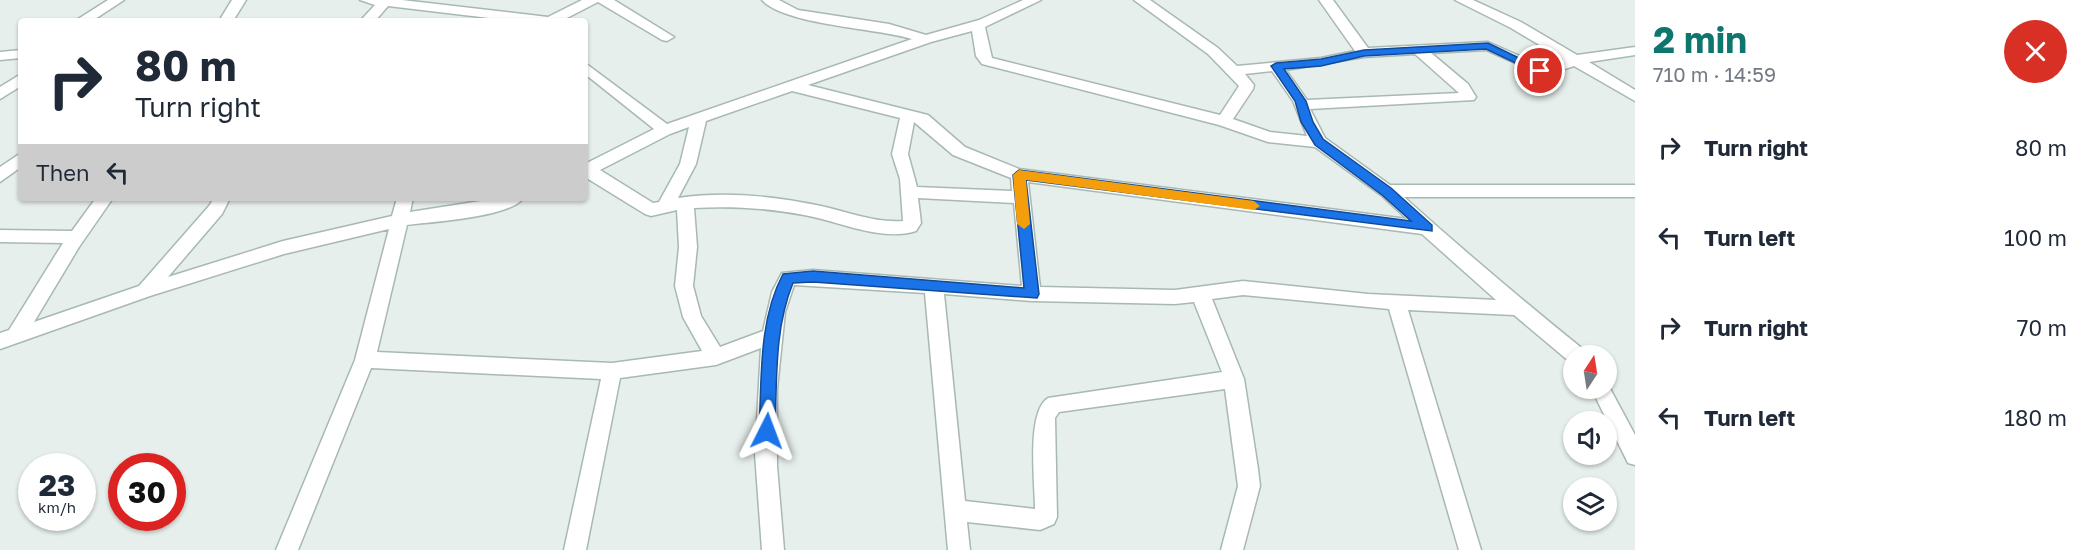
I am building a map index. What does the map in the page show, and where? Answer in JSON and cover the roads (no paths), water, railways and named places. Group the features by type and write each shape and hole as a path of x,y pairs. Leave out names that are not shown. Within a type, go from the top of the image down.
{"street":[{"path":"87,18 117,0"},
{"path":"228,18 239,0"},
{"path":"367,0 442,9 486,18"},
{"path":"442,9 455,0"},
{"path":"556,18 592,0"},
{"path":"604,0 667,37"},
{"path":"769,0 794,13 889,28 926,39"},
{"path":"588,170 665,130 926,39 978,25 1034,0"},
{"path":"1141,0 1213,51 1246,84 1246,89 1224,121"},
{"path":"1326,0 1364,53"},
{"path":"1462,0 1508,21 1635,96"},
{"path":"370,18 386,1"},
{"path":"978,25 983,56 987,61 1224,121 1268,137 1319,142"},
{"path":"881,55 889,28"},
{"path":"1234,71 1321,62 1364,53 1490,46 1544,72 1575,60 1635,51"},
{"path":"1302,105 1469,97 1463,87 1418,50"},
{"path":"0,56 18,54"},
{"path":"1276,66 1302,105 1307,122 1319,142 1387,191 1475,272 1564,345"},
{"path":"588,69 665,130"},
{"path":"0,94 18,81"},
{"path":"792,86 908,115 930,124 959,151 996,168 1019,175 1427,228"},
{"path":"588,172 651,210 666,205 685,203 765,202 906,228 912,223 907,172 900,154 908,115"},
{"path":"666,205 688,164 699,118"},
{"path":"0,176 18,161"},
{"path":"1019,175 1032,294"},
{"path":"1387,191 1631,194"},
{"path":"909,192 1020,197"},
{"path":"0,352 103,201"},
{"path":"145,291 216,210 220,201"},
{"path":"287,550 365,360 404,201"},
{"path":"8,339 145,291 283,248 400,220 482,209 506,201"},
{"path":"685,203 688,247 684,286 692,318 716,357"},
{"path":"0,236 77,237"},
{"path":"773,550 766,454 772,339 777,304 788,278 813,276 1032,294 1175,297 1243,288 1396,302 1521,308"},
{"path":"934,287 959,550"},
{"path":"1200,293 1234,380 1249,486 1232,550"},
{"path":"1396,302 1470,550"},
{"path":"365,360 612,371 716,357 762,339 772,339"},
{"path":"575,550 612,371"},
{"path":"956,510 1040,520 1046,517 1045,418 1049,408 1055,404 1234,380"},
{"path":"1606,399 1635,456"}]}
